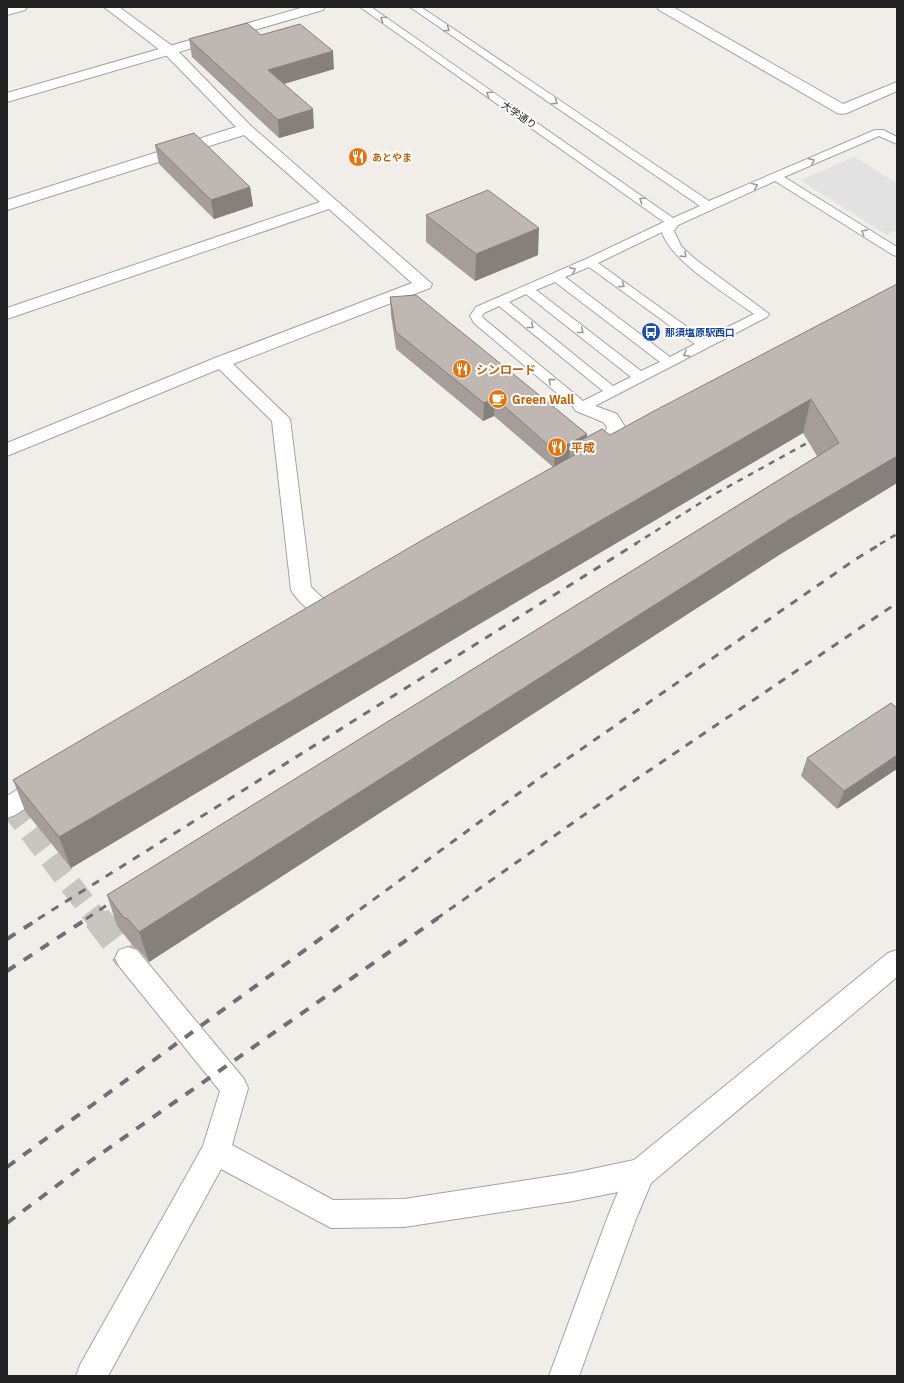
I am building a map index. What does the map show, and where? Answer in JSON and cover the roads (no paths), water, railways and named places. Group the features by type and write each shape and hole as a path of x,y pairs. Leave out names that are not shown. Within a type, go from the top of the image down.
{"street":[{"path":"7,10 20,7"},
{"path":"7,450 221,362 424,284 246,129 170,51 111,7"},
{"path":"7,98 318,7"},
{"path":"664,7 842,110 897,86"},
{"path":"7,205 246,129"},
{"path":"7,314 331,202"},
{"path":"221,362 281,419 301,590 330,606 303,622"},
{"path":"579,464 606,450 616,427 610,418 582,406"},
{"path":"8,805 63,773"},
{"path":"91,1376 216,1151 234,1088 128,958"},
{"path":"564,1376 622,1216 641,1173 897,960"},
{"path":"216,1151 331,1214 404,1213 565,1188 641,1173"}],"lane":[{"name":"大学通り","path":"365,7 674,222"},
{"path":"415,7 708,206"},
{"path":"674,222 668,231 676,248 691,262 763,314 582,406 478,320 476,316 480,310 590,262 674,222 708,206 879,132 897,141"},
{"path":"776,177 897,252"},
{"path":"590,262 704,344"},
{"path":"557,277 669,362"},
{"path":"528,290 640,377"},
{"path":"500,301 611,391"}],"tunnel":[{"path":"10,806 97,919"},
{"path":"97,918 128,958"}],"railway":[{"path":"635,544 713,495 818,437"},
{"path":"880,544 897,534"},
{"path":"38,919 637,543"},
{"path":"347,919 541,777 856,559 882,543"},
{"path":"436,919 604,801 897,603"},
{"path":"86,919 119,897"},
{"path":"7,939 40,918"},
{"path":"7,971 88,918"},
{"path":"7,1167 349,918"},
{"path":"7,1223 79,1169 438,918"}],"place":[{"name":"あとやま","path":"358,157"},
{"name":"那須塩原駅西口","path":"651,332"},
{"name":"シンロード","path":"462,369"},
{"name":"Green Wall","path":"498,399"},
{"name":"平成","path":"557,447"}]}
